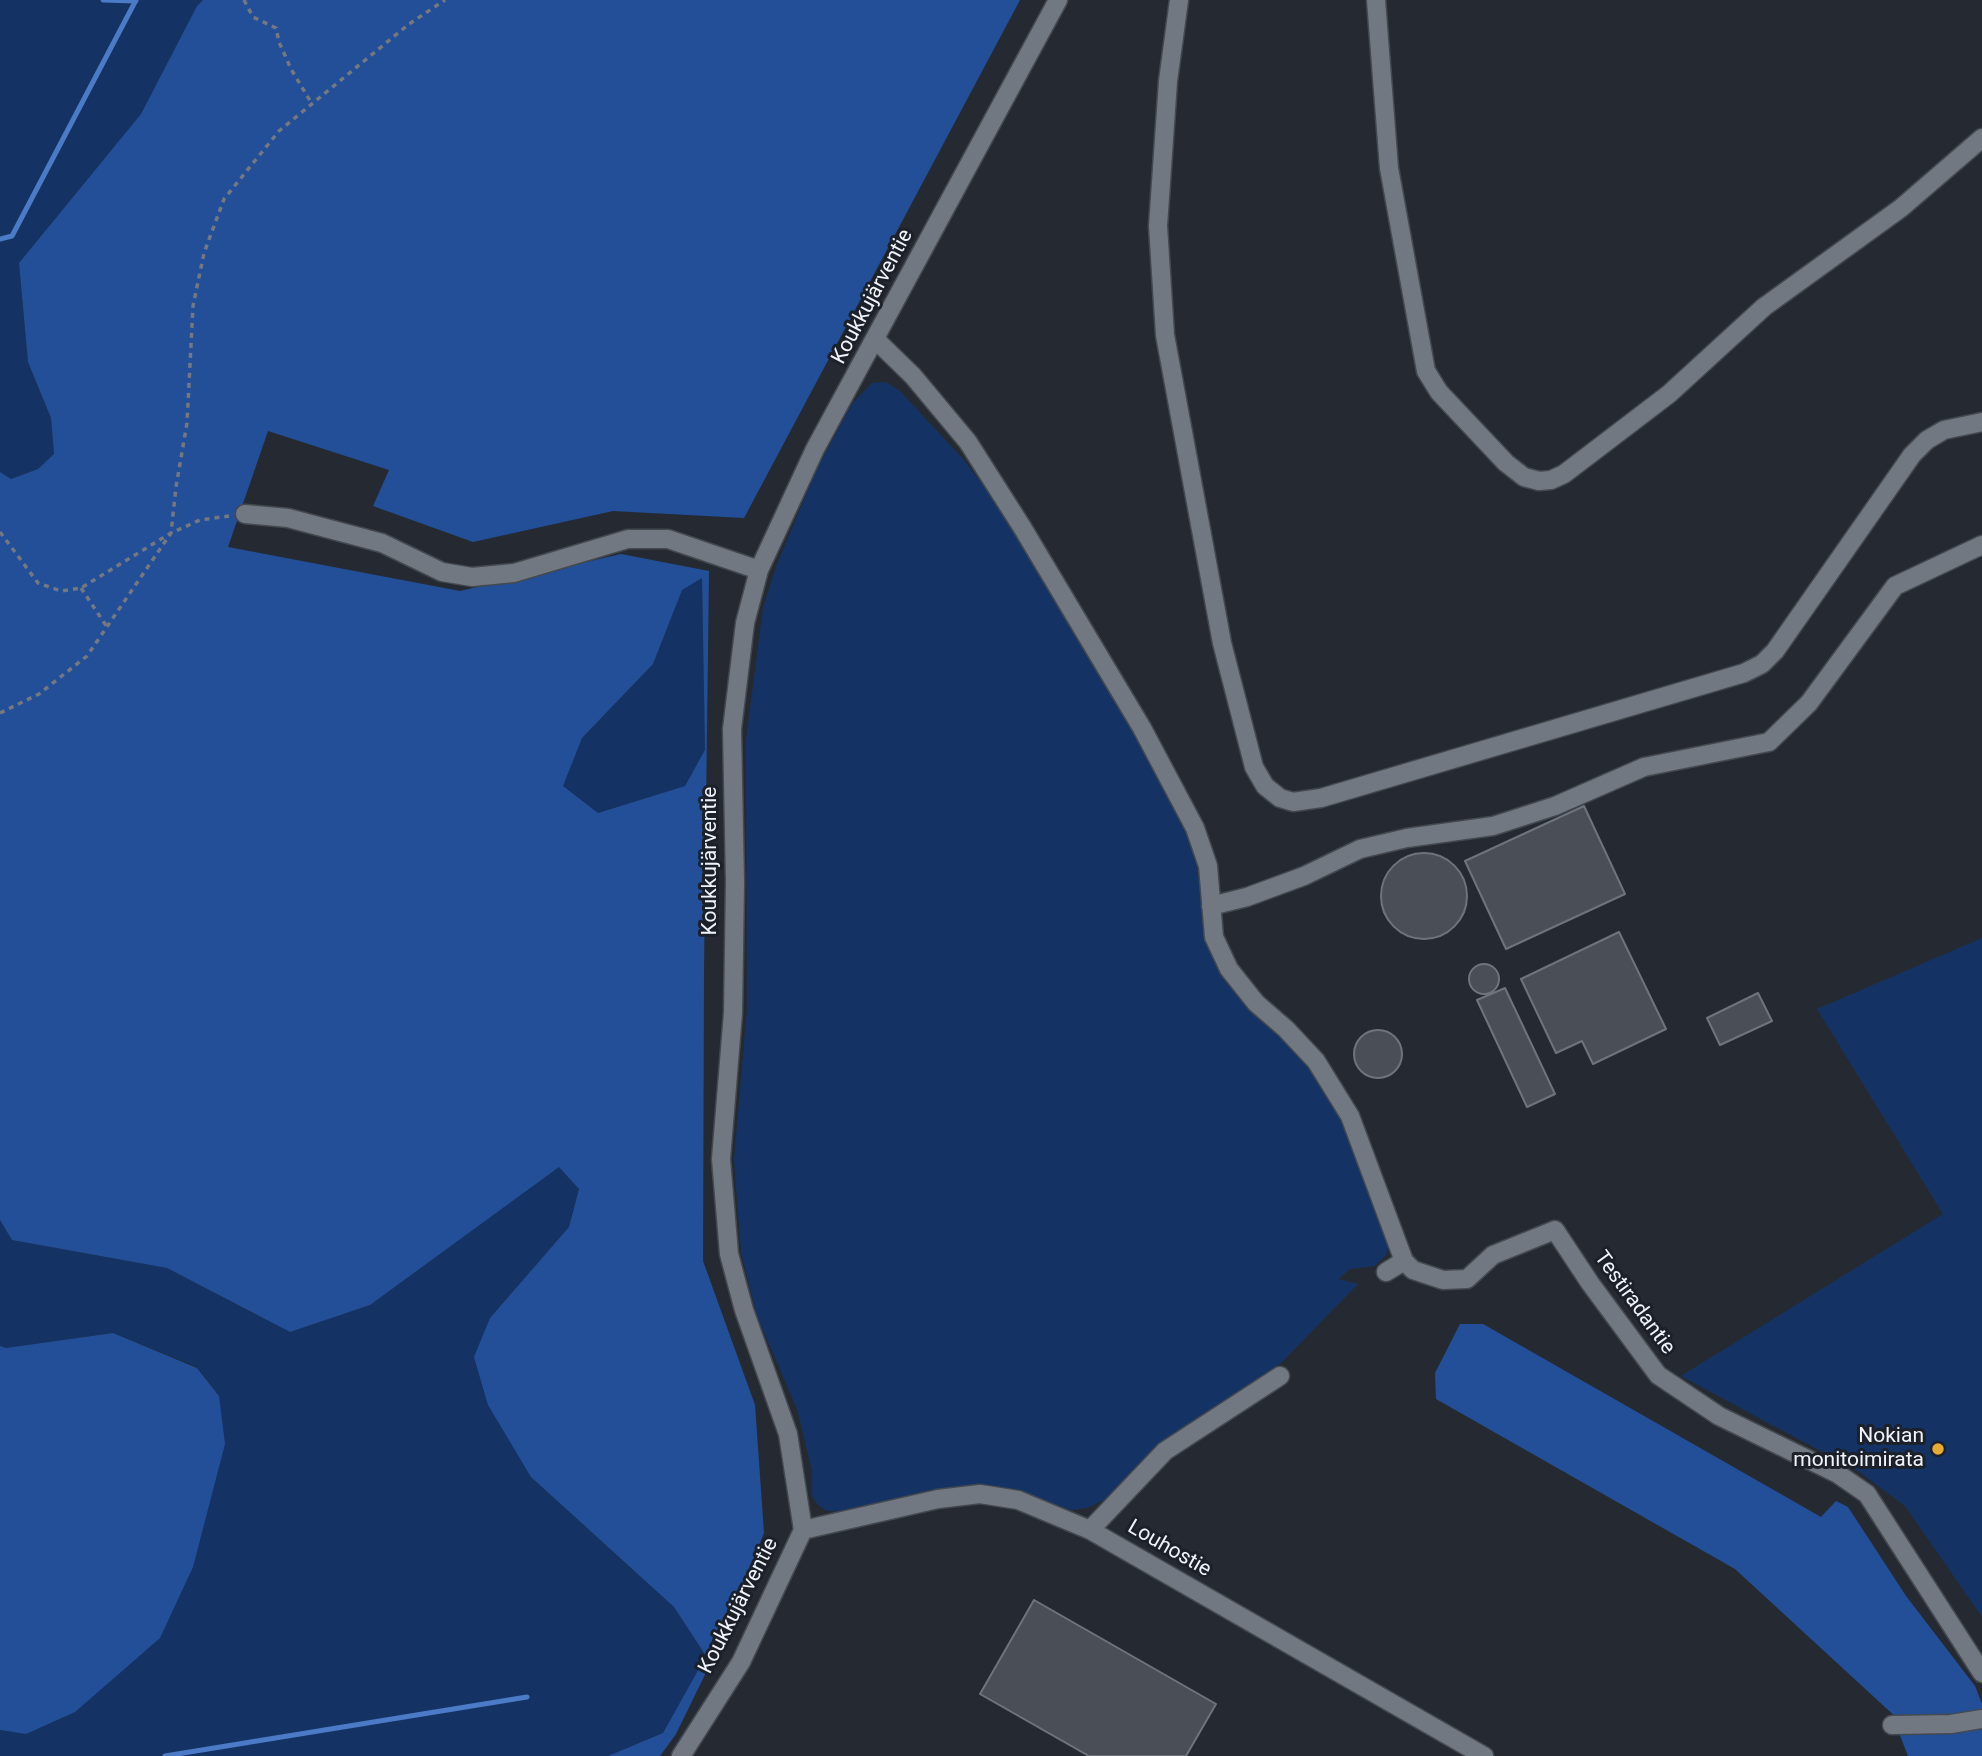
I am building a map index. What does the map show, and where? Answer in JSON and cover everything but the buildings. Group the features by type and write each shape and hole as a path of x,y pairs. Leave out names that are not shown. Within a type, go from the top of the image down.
{"street":[{"name":"Koukkujärventie","path":"681,1756 741,1662 803,1530 788,1434 744,1310 729,1254 721,1159 733,1013 735,882 732,729 745,623 759,570 816,449 1058,0"},
{"path":"1180,0 1168,81 1158,226 1165,335 1222,643 1254,767 1265,786 1280,798 1293,802 1321,798 1744,673 1762,664 1775,651 1912,454 1927,440 1944,430 1982,422"},
{"path":"1376,0 1389,168 1426,370 1439,392 1506,463 1524,477 1539,481 1551,480 1564,474 1669,394 1763,307 1901,208 1982,138"},
{"path":"876,340 913,376 968,442 1142,728 1195,828 1208,866 1214,937 1229,970 1256,1003 1286,1029 1316,1061 1350,1116 1405,1261 1386,1272"},
{"path":"245,514 288,518 382,543 442,572 472,577 514,573 628,539 668,540 759,570"},
{"path":"1212,906 1247,897 1304,876 1360,849 1407,838 1493,826 1555,806 1644,767 1769,742 1809,703 1895,586 1982,545"},
{"name":"Testiradantie","path":"1405,1261 1413,1270 1443,1280 1467,1279 1493,1255 1555,1230 1590,1283 1658,1375 1719,1416 1838,1474 1867,1494 1982,1673"},
{"path":"1090,1530 1165,1451 1280,1376"},
{"name":"Louhostie","path":"803,1530 938,1499 980,1494 1018,1500 1090,1530 1483,1756"},
{"path":"1892,1725 1951,1724 1982,1718"}],"path":[{"path":"244,0 253,17 276,29 291,69 312,104"},
{"path":"0,713 39,694 87,656 171,533 187,423 193,306 204,253 224,199 278,131 409,24 445,0"},
{"path":"0,532 38,583 61,591 81,588 171,533 200,520 245,514"},
{"path":"81,588 107,628"}],"shaded area":[{"path":"0,0 203,0 197,6 141,114 19,263 28,362 51,418 54,454 38,469 11,479 0,472"},
{"path":"203,0 1020,0 744,518 613,511 473,542 373,506 389,470 268,431 228,547 460,591 621,554 709,571 703,1261 755,1405 764,1533 715,1654 676,1734 660,1756 608,1756 663,1733 706,1656 674,1607 531,1477 488,1405 474,1357 490,1318 569,1227 579,1189 559,1167 370,1305 290,1332 167,1268 12,1240 0,1220 0,472 11,479 38,469 54,454 51,418 28,362 19,263 141,114 197,6","holes":["702,578 705,750 685,786 598,813 563,786 582,738 653,664 682,590"]},
{"path":"885,382 899,390 963,459 1019,532 1137,733 1191,834 1223,973 1250,1012 1283,1035 1314,1071 1345,1122 1389,1244 1386,1255 1375,1266 1350,1269 1338,1279 1358,1284 1255,1386 1170,1437 1104,1500 1087,1508 1071,1510 1023,1493 980,1485 933,1490 839,1511 827,1511 818,1505 812,1496 812,1471 797,1409 757,1316 741,1252 734,1160 747,1009 746,740 763,608 776,567 817,468 852,404 872,383"},
{"path":"702,578 705,751 685,786 598,813 562,786 582,738 653,664 682,589"},
{"path":"1982,938 1982,1617 1905,1506 1858,1471 1681,1376 1943,1214 1817,1009"},
{"path":"559,1166 579,1189 569,1227 490,1318 531,1477 674,1607 706,1656 663,1733 608,1756 0,1756 0,1730 27,1734 219,1396 197,1367 113,1333 6,1348 0,1346 0,1220 12,1240 167,1268 290,1332 370,1305"},
{"path":"1460,1324 1483,1324 1821,1517 1836,1501 1848,1507 1906,1596 1975,1686 1982,1704 1982,1713 1899,1720 1735,1569 1436,1399 1435,1373"},
{"path":"113,1333 197,1368 219,1396 225,1444 193,1567 160,1638 75,1712 26,1734 0,1730 0,1346 6,1348"},
{"path":"1982,1726 1982,1756 1908,1756 1899,1733"}],"waterway":[{"path":"103,0 136,1"},
{"path":"0,239 12,236 136,0"},
{"path":"165,1756 527,1697"}],"place":[{"name":"Nokian monitoimirata","path":"1938,1449"}]}
